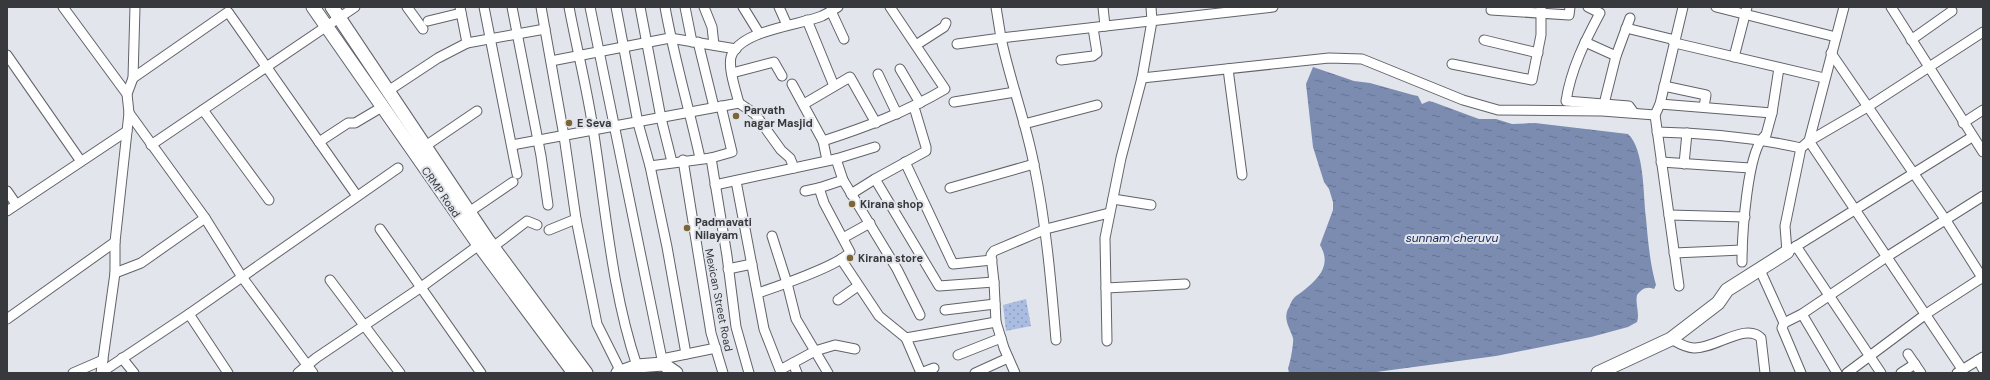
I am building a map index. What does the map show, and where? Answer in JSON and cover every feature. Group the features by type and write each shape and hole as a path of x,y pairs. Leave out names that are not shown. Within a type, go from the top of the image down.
{"main road":[{"name":"CRMP Road","path":"313,7 479,245 574,373"},
{"name":"CRMP Road","path":"332,7 424,147 493,247 586,373"},
{"path":"1600,372 1672,338 1718,303 1727,290 1792,249"},
{"path":"620,372 641,370 662,365 676,373"}],"street":[{"path":"63,7 127,94"},
{"path":"102,372 115,273 115,242 129,113 127,94 133,78 135,7"},
{"path":"151,145 355,7"},
{"path":"407,7 426,25 460,10 467,43"},
{"path":"484,7 517,174"},
{"path":"512,7 548,205"},
{"path":"541,7 564,136 576,219 597,324 620,372"},
{"path":"569,7 593,129 618,294 626,332 641,370"},
{"path":"590,7 662,365 686,354 716,348"},
{"path":"616,7 625,46 638,122 650,166 686,354"},
{"path":"640,7 648,42 661,118 672,162"},
{"path":"665,7 678,75 700,158"},
{"path":"650,166 683,160 711,158 732,150 695,42 685,7"},
{"path":"704,7 712,27 714,45"},
{"path":"743,7 760,33"},
{"path":"779,7 786,25"},
{"path":"996,7 1001,38 1034,164 1046,229 1056,340"},
{"path":"1103,7 1105,26"},
{"path":"1107,341 1105,238 1121,158 1142,78 1152,21 1151,7"},
{"path":"957,44 1273,7"},
{"path":"1491,10 1541,10 1569,15 1570,7"},
{"path":"1588,7 1600,13 1585,42 1569,82 1566,101 1629,106 1634,113"},
{"path":"1679,286 1655,115 1660,104 1683,7"},
{"path":"1716,7 1746,11 1836,37"},
{"path":"1844,7 1824,78 1809,141 1926,314 1959,371 1980,359 1983,369"},
{"path":"823,141 876,123 917,105 945,89 894,8"},
{"path":"794,168 790,158 781,150 755,114 739,103 732,73 731,58 736,49 760,33 821,16 835,9 844,39"},
{"path":"1896,9 1911,40 1972,137 1981,147"},
{"path":"1452,64 1532,80 1541,34 1541,10"},
{"path":"1734,57 1746,11"},
{"path":"1911,40 1952,11"},
{"path":"133,78 228,12 357,196"},
{"path":"1604,104 1616,56 1630,18"},
{"path":"807,20 834,86"},
{"path":"916,45 944,26 946,23"},
{"path":"388,91 438,58 467,43 545,28"},
{"path":"1061,60 1093,56 1097,53 1093,28"},
{"path":"1626,28 1672,39 1675,43 1824,78"},
{"path":"1881,373 1830,296 1792,249 1785,226 1801,148 1809,141 1869,106 1928,66 1983,32"},
{"path":"551,60 670,38 736,49"},
{"path":"1484,40 1538,54"},
{"path":"1585,42 1616,56"},
{"path":"1831,53 1869,106 1983,278 1926,314 1847,373"},
{"path":"7,55 80,160"},
{"path":"1142,78 1329,58 1362,59 1463,100 1498,110 1602,111 1655,115"},
{"path":"732,73 774,62 782,76"},
{"path":"1742,262 1750,168 1760,139 1766,135 1772,113 1779,68"},
{"path":"851,194 874,179 924,153 926,149 917,105 900,69"},
{"path":"1228,69 1242,175"},
{"path":"878,74 897,114"},
{"path":"804,104 848,77 853,79 876,123"},
{"path":"792,84 804,104 843,180 897,269 920,316"},
{"path":"1664,86 1706,96 1704,107"},
{"path":"954,102 1015,92"},
{"path":"512,145 739,103"},
{"path":"1660,104 1772,113"},
{"path":"1024,124 1097,105"},
{"path":"319,142 348,123 355,122 382,107"},
{"path":"203,110 269,200"},
{"path":"1963,123 1983,110"},
{"path":"424,147 477,111"},
{"path":"129,113 204,218 242,277 311,370"},
{"path":"7,211 80,160 127,131"},
{"path":"1657,132 1760,139 1801,148"},
{"path":"1684,164 1687,133"},
{"path":"1792,249 1972,137"},
{"path":"715,185 832,159 875,147"},
{"path":"711,158 736,327 748,373"},
{"name":"Mexican Street Road","path":"683,160 711,333 723,373"},
{"path":"905,162 953,264 992,260"},
{"path":"1661,162 1750,168"},
{"path":"950,188 1034,164"},
{"path":"102,372 189,314 398,168"},
{"path":"874,179 939,286 994,282"},
{"path":"736,180 764,329 776,371 815,351 835,344 855,349"},
{"path":"805,191 843,180"},
{"path":"469,212 513,182"},
{"path":"758,293 788,283 841,259 850,252 824,202 819,188"},
{"path":"7,191 16,204"},
{"path":"1784,323 1802,314 1888,256 1983,196"},
{"path":"1113,199 1151,205"},
{"path":"1015,373 1008,358 996,322 991,254 994,251 1046,229 1109,213"},
{"path":"1669,215 1745,217"},
{"path":"115,273 142,263 204,218"},
{"path":"549,230 576,219"},
{"path":"493,247 527,221 537,224"},
{"path":"843,238 870,223"},
{"path":"380,228 420,288 481,373"},
{"path":"772,236 788,283 796,319 828,373"},
{"path":"7,319 115,242"},
{"path":"311,370 316,358 420,288 479,245"},
{"path":"1674,254 1742,250"},
{"path":"841,259 879,316 906,338 921,373 934,368"},
{"path":"728,269 752,264"},
{"path":"1760,270 1784,323 1782,328 1797,372"},
{"path":"330,280 400,373"},
{"path":"1106,288 1185,284"},
{"path":"838,300 858,286"},
{"path":"945,310 995,304"},
{"path":"189,314 228,373"},
{"path":"1802,314 1837,373"},
{"path":"906,338 996,322"},
{"path":"1672,338 1694,348 1714,345 1742,333 1754,333 1761,338 1765,373"},
{"path":"958,355 1001,338"},
{"path":"1908,354 1921,373"},
{"path":"122,358 134,373"},
{"path":"975,373 1008,358"},
{"path":"73,373 103,360"},
{"path":"792,363 797,373"},
{"path":"1901,373 1915,364"},
{"path":"298,373 311,370"}],"shaded area":[{"path":"1026,299 1031,326 1006,331 1003,305"}],"water":[{"name":"sunnam cheruvu","path":"1313,67 1354,81 1370,83 1418,96 1422,104 1429,101 1433,102 1479,119 1496,119 1512,124 1535,123 1628,134 1634,141 1638,151 1642,174 1652,269 1656,285 1654,289 1644,289 1637,295 1637,322 1628,327 1591,337 1496,356 1369,373 1289,373 1288,368 1291,358 1293,338 1286,317 1288,309 1293,299 1314,281 1322,271 1325,259 1320,245 1333,210 1333,202 1329,189 1324,182 1313,147 1306,84"}],"place":[{"name":"Parvath nagar Masjid","path":"736,116"},
{"name":"E Seva","path":"569,123"},
{"name":"Kirana shop","path":"852,204"},
{"name":"Padmavati Nilayam","path":"687,228"},
{"name":"Kirana store","path":"850,258"}]}
